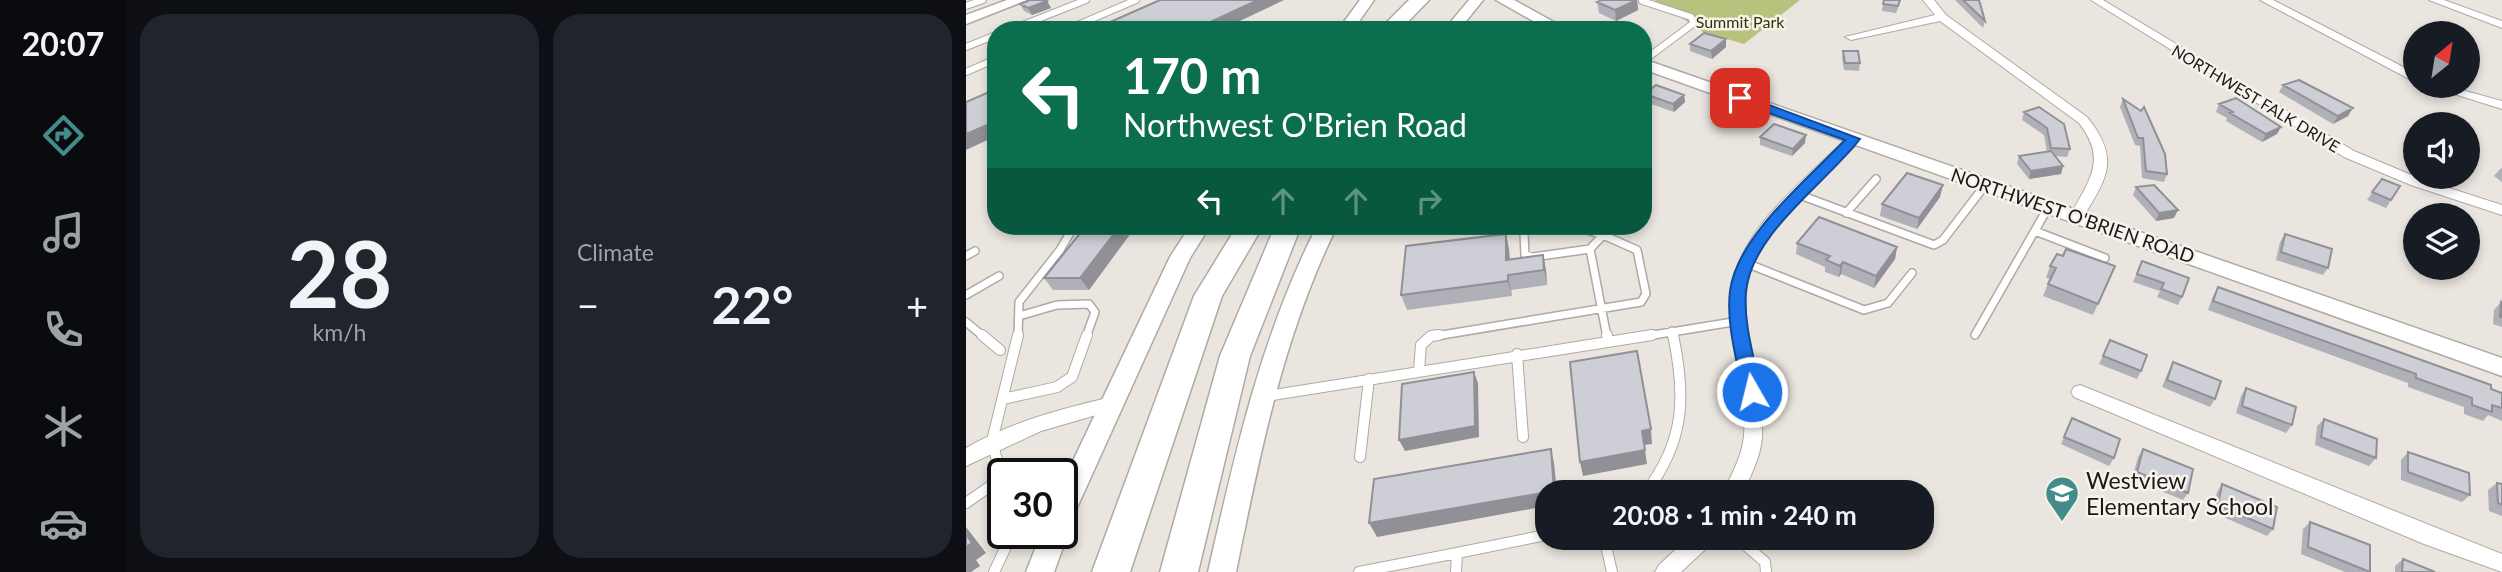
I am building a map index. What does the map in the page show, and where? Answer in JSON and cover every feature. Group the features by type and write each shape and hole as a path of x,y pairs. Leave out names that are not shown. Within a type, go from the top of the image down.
{"highway":[{"path":"1398,21 1420,0"},
{"path":"1423,21 1442,0"},
{"path":"1111,572 1208,296 1245,235"},
{"path":"1179,572 1235,356 1284,235"}],"street":[{"path":"966,16 1020,0"},
{"path":"1352,21 1367,0"},
{"path":"1458,21 1476,0"},
{"path":"1503,0 1543,21"},
{"path":"1928,0 1942,18 2083,120 2095,133 2101,144 2103,164 2077,216"},
{"name":"NORTHWEST FALK DRIVE","path":"2096,0 2349,154 2416,182 2502,210"},
{"path":"2265,0 2403,72"},
{"path":"2434,0 2502,25"},
{"path":"1850,37 1942,18"},
{"name":"NORTHWEST O'BRIEN ROAD","path":"1652,65 2502,367"},
{"path":"2475,98 2502,106"},
{"path":"1737,480 1753,440 1752,392 1739,321 1738,291 1746,263 1752,249 1854,139"},
{"path":"1078,477 1180,257 1194,235"},
{"path":"1222,572 1261,397 1278,335 1305,266 1322,235"},
{"path":"2080,392 2502,564"},
{"path":"966,458 992,441 1039,421 1111,404"},
{"path":"1040,572 1048,549"},
{"path":"1666,572 1690,550"}],"lane":[{"path":"966,16 983,0"},
{"path":"1033,21 1086,0"},
{"path":"1087,21 1136,0"},
{"path":"1642,1 1691,17 1694,23 1652,55"},
{"path":"966,47 987,39"},
{"path":"966,72 987,63"},
{"path":"1846,213 1877,179"},
{"path":"1800,195 1934,244 1943,240 1986,184"},
{"path":"1975,335 2049,206"},
{"path":"2035,231 2105,258"},
{"path":"996,458 992,441 1018,340 1019,302 1069,235"},
{"path":"1419,370 1421,345 1431,336 1639,303 1646,294 1636,249 1603,235 1590,249 1533,257 1525,255 1524,235"},
{"path":"1590,249 1608,341"},
{"path":"966,256 975,251"},
{"path":"1746,263 1864,310 1881,309 1890,304 1912,273"},
{"path":"966,295 999,276"},
{"path":"1003,399 1057,387 1072,377 1095,312 1088,304 1068,305 1019,316"},
{"path":"1261,397 1517,354 1739,321"},
{"path":"966,322 1000,350"},
{"path":"1654,480 1669,459 1683,411 1684,382 1672,331"},
{"path":"1517,354 1523,437"},
{"path":"1360,457 1369,379"},
{"path":"966,503 987,490"},
{"path":"1359,572 1535,538"},
{"path":"995,572 1005,549"},
{"path":"1607,550 1612,572"},
{"path":"1751,550 1765,562 1766,572"},
{"path":"1457,553 1457,572"}],"green space":[{"name":"Summit Park","path":"1654,0 1800,0 1744,44 1703,32"}],"building":[{"path":"1030,0 1047,1 1028,8 1020,4"},
{"path":"1160,0 1258,0 1212,21 1112,21"},
{"path":"1637,0 1615,10 1597,2"},
{"path":"1884,0 1900,0 1898,6 1883,4"},
{"path":"1963,0 1979,0 1985,21"},
{"path":"1704,33 1726,39 1711,51 1690,44"},
{"path":"1843,51 1858,51 1860,63 1845,63"},
{"path":"2299,80 2353,108 2338,116 2283,85"},
{"path":"1656,85 1684,95 1673,104 1652,96 1652,88"},
{"path":"987,93 987,125 966,134 966,102"},
{"path":"2236,98 2281,127 2266,134 2219,104"},
{"path":"2123,99 2141,111 2144,107 2165,154 2167,174 2146,171 2143,138 2138,138"},
{"path":"2039,107 2064,124 2070,149 2051,148 2047,128 2024,112"},
{"path":"1774,124 1806,135 1793,149 1760,137"},
{"path":"2051,151 2063,166 2031,171 2019,156"},
{"path":"1907,173 1943,185 1919,218 1882,204"},
{"path":"2382,179 2400,186 2391,200 2372,192"},
{"path":"2154,185 2178,210 2159,213 2136,187"},
{"path":"1819,217 1897,247 1876,276 1843,262 1840,266 1826,260 1830,256 1797,243"},
{"path":"2285,234 2332,249 2328,268 2281,252"},
{"path":"1079,235 1113,235 1080,278 1044,278"},
{"path":"1506,235 1506,260 1543,255 1544,270 1508,275 1508,281 1401,295 1406,246"},
{"path":"2066,249 2115,266 2098,304 2048,284 2056,268 2050,266 2057,254 2063,256"},
{"path":"2142,261 2189,278 2182,297 2161,289 2164,283 2137,274"},
{"path":"2218,287 2491,385 2491,389 2502,393 2502,408 2492,405 2492,412 2472,405 2472,398 2416,378 2416,374 2213,301"},
{"path":"2110,340 2147,355 2141,371 2103,356"},
{"path":"1637,351 1651,429 1642,431 1645,450 1580,462 1570,362"},
{"path":"2173,362 2221,381 2215,399 2167,380"},
{"path":"1474,372 1475,426 1399,440 1402,384"},
{"path":"2246,388 2296,407 2292,425 2242,406"},
{"path":"2072,418 2120,439 2114,458 2064,437"},
{"path":"2324,419 2377,439 2376,458 2321,437"},
{"path":"1551,449 1553,480 1535,480 1535,494 1369,523 1374,479"},
{"path":"2143,449 2193,469 2188,493 2137,472"},
{"path":"2408,452 2469,473 2470,495 2408,472"},
{"path":"2497,483 2502,484 2502,505 2498,503"},
{"path":"2222,484 2277,507 2273,529 2218,505"},
{"path":"2310,522 2370,545 2370,572 2308,547"},
{"path":"966,534 972,543 966,547"},
{"path":"2403,559 2435,572 2402,572"}],"place":[{"name":"Westview Elementary School","path":"2062,523"}],"route":[{"path":"1740,98 1854,139 1760,239 1752,249 1745,266 1738,291 1739,321 1752,392"}]}
